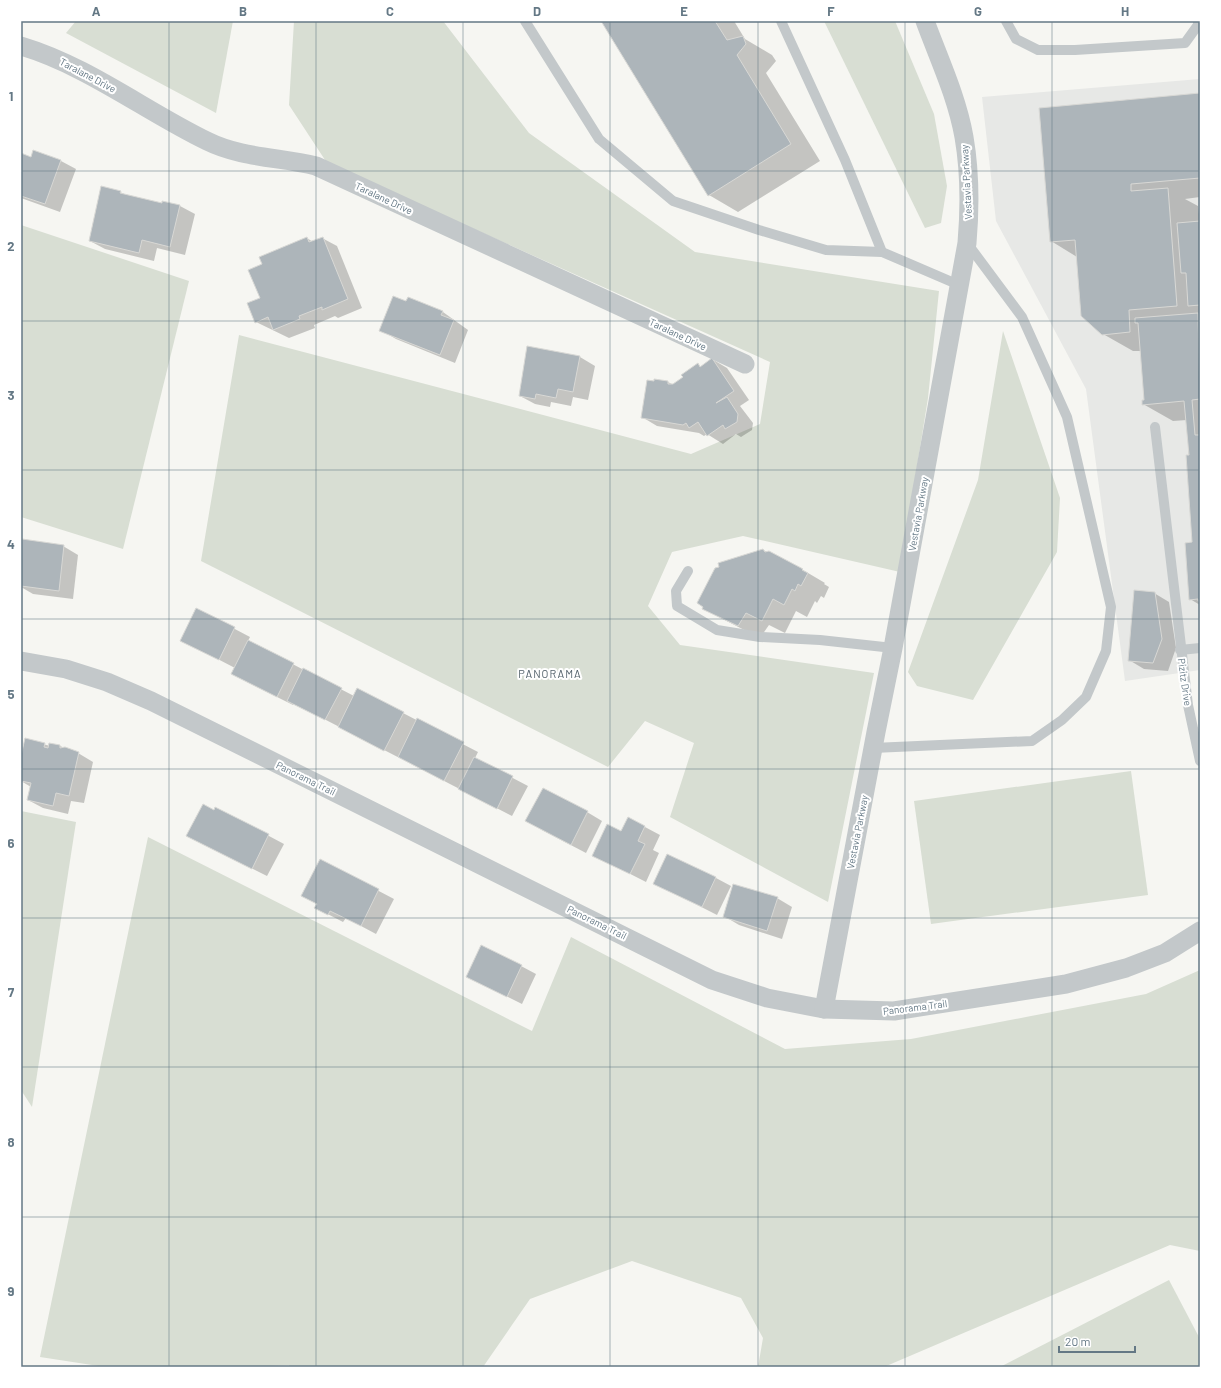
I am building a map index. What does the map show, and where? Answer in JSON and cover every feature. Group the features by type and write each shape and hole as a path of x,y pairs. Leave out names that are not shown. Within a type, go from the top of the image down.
{"street":[{"name":"Vestavia Parkway","path":"824,1009 968,243 970,210 964,136 954,100 925,21"},
{"name":"Taralane Drive","path":"21,46 40,51 72,66 208,142 250,156 290,160 316,166 745,364"},
{"name":"Panorama Trail","path":"21,661 73,671 107,682 151,701 712,980 768,998 824,1009 894,1012 1066,984 1126,968 1165,953 1200,931"}],"lane":[{"path":"524,21 600,139 673,201 759,230 826,250 882,252 959,285"},
{"path":"781,21 845,160 882,252"},
{"path":"1006,21 1016,39 1038,50 1067,50 1184,43 1198,25 1198,21"},
{"path":"872,748 1032,741 1062,720 1086,697 1106,651 1110,607 1067,417 1022,317 968,243"},
{"name":"Pizitz Drive","path":"1155,427 1180,650 1188,705 1200,760"},
{"path":"688,571 676,591 677,606 716,630 760,637 820,640 893,648"},
{"path":"1180,650 1200,648"}],"shaded area":[{"path":"76,21 233,21 216,113 66,33"},
{"path":"294,21 443,21 529,133 695,252 939,291 928,398 900,572 743,536 672,552 648,606 680,645 874,673 828,902 670,817 694,743 645,721 608,767 201,561 239,335 691,454 760,424 770,362 327,163 289,105"},
{"path":"824,21 895,21 934,114 947,186 941,223 925,228"},
{"path":"1200,79 1200,670 1125,681 1086,389 996,221 982,97"},
{"path":"21,225 189,281 123,549 21,517"},
{"path":"1003,331 1060,498 1057,552 973,700 917,686 908,672 978,480"},
{"path":"1131,771 1148,895 931,924 914,801"},
{"path":"21,811 76,822 32,1107 21,1090"},
{"path":"148,837 532,1031 571,937 785,1049 911,1039 1146,994 1200,970 1200,1251 1170,1245 884,1367 758,1367 763,1338 741,1298 632,1261 530,1299 483,1367 290,1367 289,1365 249,1367 105,1367 40,1357"},
{"path":"1169,1280 1200,1339 1200,1367 1000,1367"}],"building":[{"path":"601,21 715,21 727,40 743,36 746,44 737,55 791,144 708,196"},
{"path":"1200,93 1200,178 1131,184 1131,191 1168,188 1177,306 1129,310 1130,332 1102,335 1081,316 1075,240 1050,242 1039,108"},
{"path":"33,150 61,160 45,204 21,196 21,153 31,157"},
{"path":"101,186 121,191 120,193 162,203 162,201 180,205 170,247 142,240 139,253 89,241"},
{"path":"1200,221 1200,305 1188,306 1186,273 1181,273 1177,223"},
{"path":"307,237 309,242 323,237 348,299 322,310 322,307 299,316 300,319 273,330 268,317 255,323 247,303 260,298 248,270 262,264 259,257"},
{"path":"393,296 406,301 408,297 443,311 441,315 454,320 440,355 379,331"},
{"path":"1198,313 1200,399 1192,400 1195,435 1200,435 1200,601 1198,601 1198,599 1189,600 1185,543 1192,542 1186,455 1189,455 1184,401 1142,405 1142,400 1144,400 1138,323 1135,323 1135,318"},
{"path":"527,346 580,356 573,392 558,389 556,398 536,394 535,399 519,396"},
{"path":"712,358 734,391 716,403 727,397 738,414 737,422 725,429 723,425 707,436 698,422 689,428 686,423 683,425 641,418 647,380 654,381 654,379 668,381 668,384 673,384 683,377 681,375 698,363 700,367"},
{"path":"22,539 64,545 59,591 21,586"},
{"path":"763,549 765,552 769,551 808,573 801,586 798,584 795,591 792,589 784,605 773,599 762,621 746,613 738,626 702,609 703,607 697,603 715,568 719,567 718,563"},
{"path":"1134,590 1155,592 1162,639 1153,663 1128,661"},
{"path":"196,608 235,627 219,660 180,641"},
{"path":"248,640 294,663 277,697 231,674"},
{"path":"303,668 342,688 325,720 287,701"},
{"path":"357,688 404,712 384,751 338,727"},
{"path":"417,718 464,742 444,781 398,757"},
{"path":"25,738 45,743 44,747 48,748 49,743 60,745 60,748 65,747 79,752 69,796 56,793 53,806 27,800 31,783 21,781 21,756"},
{"path":"474,757 513,776 497,809 458,789"},
{"path":"543,788 588,811 571,845 525,821"},
{"path":"203,804 214,810 215,807 269,834 252,869 186,836"},
{"path":"628,817 645,826 638,841 645,844 630,874 592,856 607,824 621,831"},
{"path":"667,854 716,877 702,907 653,884"},
{"path":"320,859 379,889 361,926 330,911 328,915 314,908 317,904 301,896"},
{"path":"733,884 778,897 767,931 723,917"},
{"path":"481,945 522,965 507,997 466,977"}],"district":[{"name":"PANORAMA","path":"550,673"}]}
